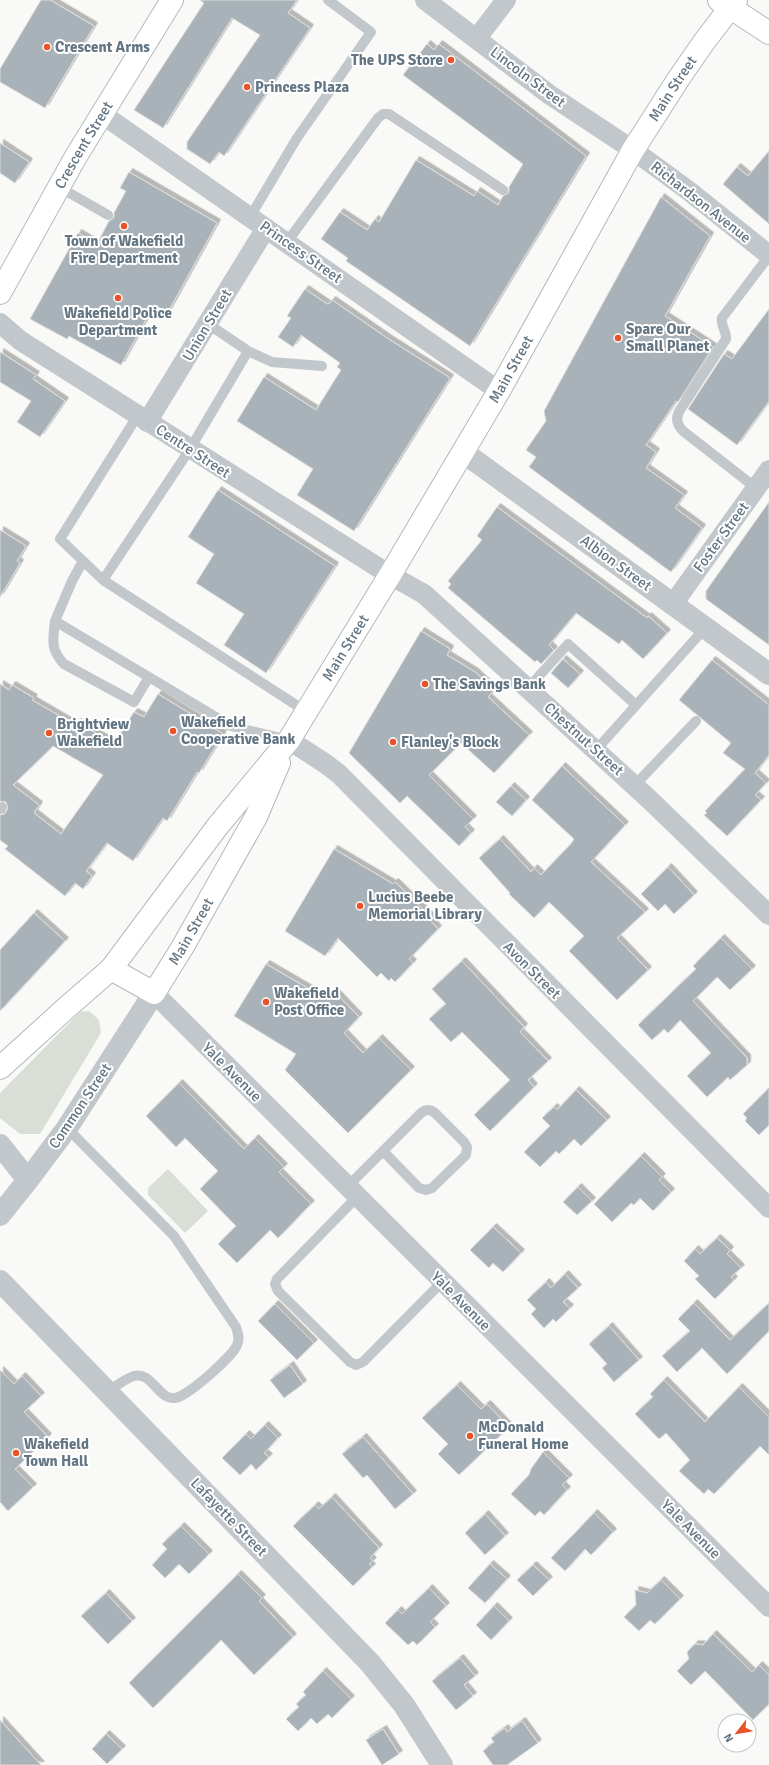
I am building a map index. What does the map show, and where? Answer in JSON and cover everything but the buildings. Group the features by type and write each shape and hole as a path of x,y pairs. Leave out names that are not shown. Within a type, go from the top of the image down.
{"main road":[{"name":"Crescent Street","path":"0,293 59,187 172,0"},
{"path":"728,2 769,33"},
{"name":"Main Street","path":"0,1068 64,1009 111,970 217,827 289,740 390,575 499,391 633,150 728,2"},
{"name":"Main Street","path":"154,993 182,948 256,817 289,740"},
{"path":"111,970 154,993"}],"street":[{"name":"Lincoln Street","path":"425,0 568,107 633,150"},
{"path":"477,38 506,0"},
{"name":"Princess Street","path":"102,114 499,391"},
{"name":"Richardson Avenue","path":"633,150 689,191 769,256"},
{"name":"Union Street","path":"142,418 208,324 258,222"},
{"name":"Centre Street","path":"0,323 21,341 390,575"},
{"name":"Albion Street","path":"463,452 769,674"},
{"name":"Foster Street","path":"672,604 769,470"},
{"name":"Chestnut Street","path":"390,575 424,594 596,750 769,915"},
{"name":"Avon Street","path":"289,740 339,774 769,1208"},
{"name":"Common Street","path":"0,1215 67,1128 154,993"},
{"name":"Yale Avenue","path":"154,993 769,1607"},
{"path":"0,1145 28,1180"},
{"name":"Lafayette Street","path":"0,1281 370,1663 404,1705 442,1765"}],"lane":[{"path":"258,222 297,138 371,32 328,0"},
{"path":"287,242 378,118 384,114 389,114 503,190"},
{"path":"59,187 108,216"},
{"path":"756,488 683,431 679,427 677,418 680,410 726,339 726,334 721,324 722,318 769,256"},
{"path":"208,324 248,351 272,362 322,366"},
{"path":"103,580 190,449 248,351"},
{"path":"142,418 60,539 103,580 307,712"},
{"path":"83,561 72,581 55,621 52,644 56,656 64,664 134,702 149,677"},
{"path":"55,621 231,726 289,740"},
{"path":"596,750 706,628"},
{"path":"528,688 568,644 636,705"},
{"path":"634,786 696,721"},
{"path":"383,1151 419,1188 426,1190 432,1188 464,1156 467,1147 464,1142 435,1113 428,1110 421,1113 383,1151 352,1192 277,1278 275,1284 276,1288 350,1362 356,1365 363,1362 442,1282"},
{"path":"67,1128 174,1236 236,1327 239,1336 238,1345 233,1352 198,1385 179,1398 164,1396 147,1379 137,1376 124,1380 108,1392"}],"shaded area":[{"path":"89,1011 99,1020 101,1033 40,1134 20,1134 0,1118 0,1093 80,1012"},
{"path":"168,1169 208,1211 185,1233 148,1195 148,1188"}],"place":[{"name":"Crescent Arms","path":"47,47"},
{"name":"The UPS Store","path":"451,60"},
{"name":"Princess Plaza","path":"247,87"},
{"name":"Town of Wakefield Fire Department","path":"124,226"},
{"name":"Wakefield Police Department","path":"118,298"},
{"name":"Spare Our Small Planet","path":"618,338"},
{"name":"The Savings Bank","path":"425,684"},
{"name":"Wakefield Cooperative Bank","path":"173,731"},
{"name":"Brightview Wakefield","path":"49,733"},
{"name":"Flanley's Block","path":"393,742"},
{"name":"Lucius Beebe Memorial Library","path":"360,906"},
{"name":"Wakefield Post Office","path":"266,1002"},
{"name":"McDonald Funeral Home","path":"470,1436"},
{"name":"Wakefield Town Hall","path":"16,1453"}]}
